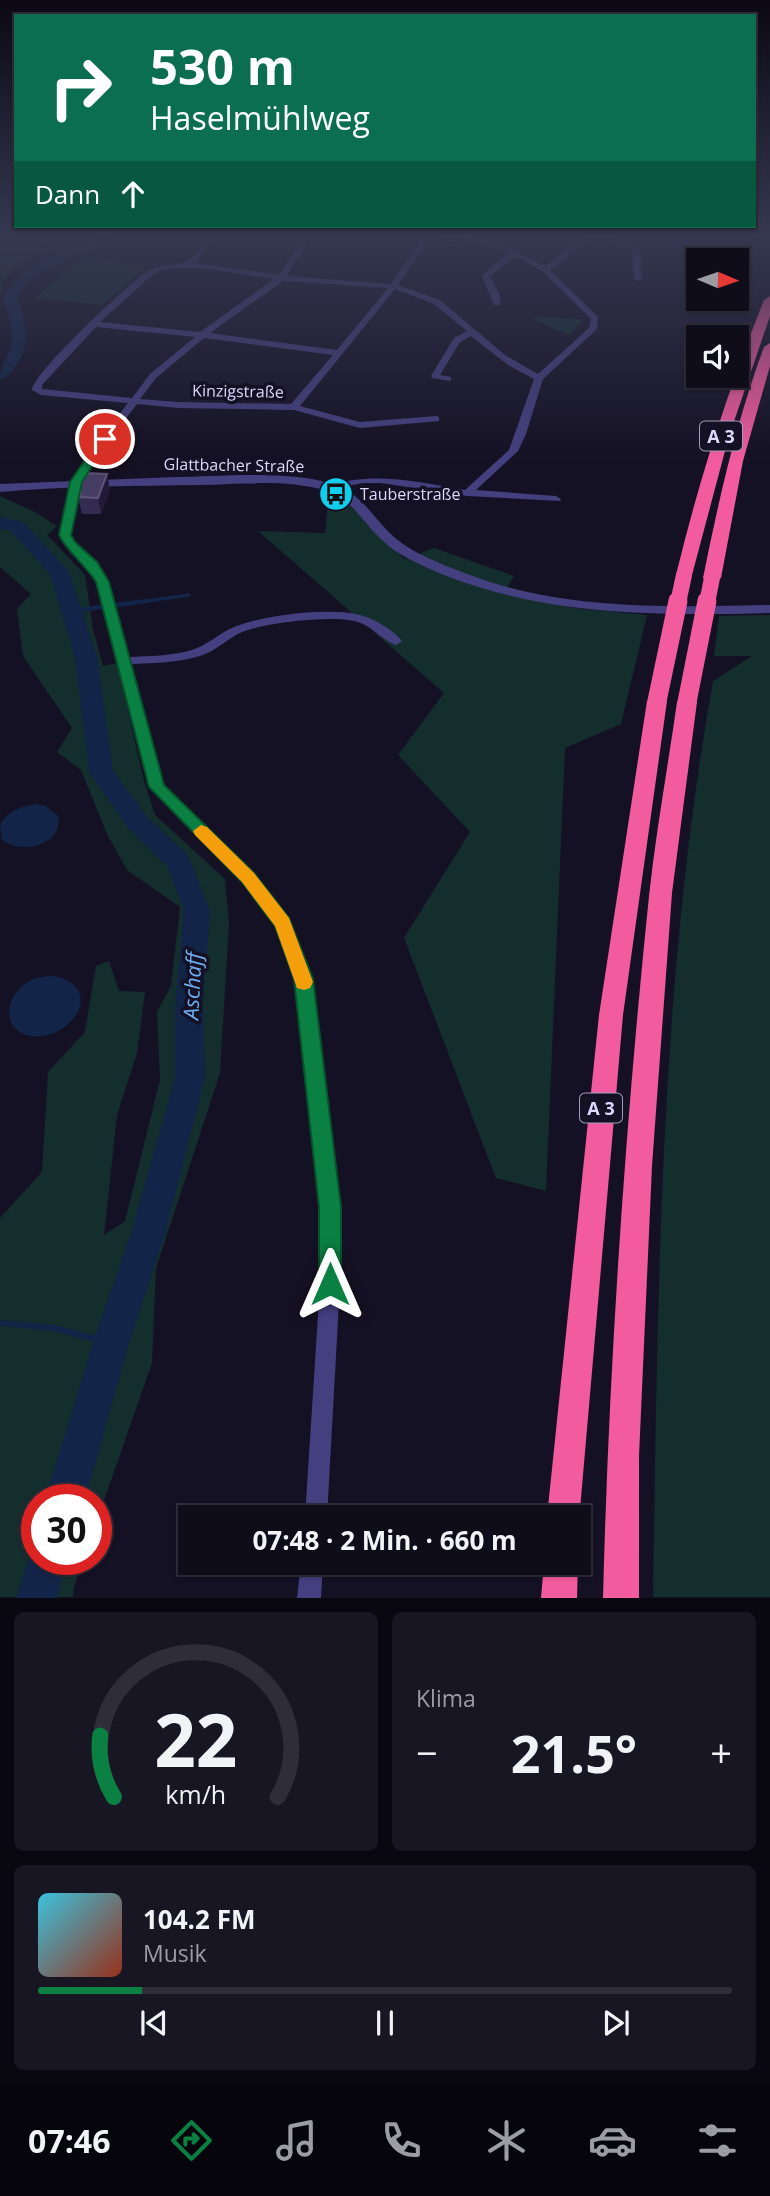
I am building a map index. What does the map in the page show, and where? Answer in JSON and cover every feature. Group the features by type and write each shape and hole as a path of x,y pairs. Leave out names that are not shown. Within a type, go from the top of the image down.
{"highway":[{"name":"A 3","path":"565,1505 611,1015 657,701 700,508 738,381 766,311"},
{"name":"A 3","path":"621,1598 624,1456 638,1166 660,892 688,702 712,578 756,384 770,347"},
{"path":"559,1598 560,1575"}],"street":[{"path":"96,324 109,311"},
{"path":"236,311 153,376 132,401 76,482 65,535 69,544 98,573 125,661 157,787 248,878 283,923 303,979 330,1207 330,1284 317,1505"},
{"name":"Kinzigstraße","path":"96,324 52,366 37,385 37,390 132,401 294,407 373,311"},
{"path":"447,311 528,373 539,377"},
{"path":"467,493 513,451 539,377 596,324 588,311"},
{"path":"96,324 338,353"},
{"path":"448,379 435,376 457,340 472,332"},
{"path":"294,407 360,425 436,419"},
{"name":"Glattbacher Straße","path":"0,488 76,482 262,480 330,488 356,501 383,534 398,546 429,563 498,587 532,596 610,608 770,609"},
{"path":"330,488 345,482 377,481 467,493 556,499"},
{"path":"125,661 161,659 205,650 243,627 302,619 355,617 376,626 396,641"},
{"path":"310,1598 312,1575"}],"green space":[{"path":"539,316 583,320 569,335 532,319"},
{"path":"329,494 342,498 405,559 434,548 514,576 504,593 574,608 647,615 621,724 565,748 546,1191 496,1178 404,938 470,832 398,755 444,693 258,531 325,533"},
{"path":"0,496 35,512 57,526 47,535 85,575 93,629 103,666 117,663 144,781 155,815 225,879 229,924 220,1073 156,1268 152,1363 110,1484 21,1484 21,1575 78,1575 73,1597 0,1597 0,1218 42,1172 48,1072 85,1032 96,966 109,961 119,991 145,992 137,1053 117,1115 104,1235 125,1221 160,1080 157,1012 171,986 180,907 127,870 107,834 81,770 57,752 72,728 23,656 17,609 31,594 0,567"},
{"path":"770,615 770,1597 653,1597 665,1138 672,1023 695,795 713,681 752,656 714,656 719,616"}],"water":[{"path":"37,804 46,806 58,816 58,826 54,834 48,840 30,847 20,847 2,840 0,825 6,816 20,808"},
{"path":"54,976 71,982 79,992 81,1003 76,1014 56,1032 41,1036 26,1035 18,1031 12,1025 9,1010 15,994 31,980"}],"building":[{"path":"85,473 107,474 98,498 79,497 81,493 77,493"}],"waterway":[{"name":"Aschaff","path":"0,375 9,365 18,347 19,330 14,311"},
{"name":"Aschaff","path":"0,523 16,526 59,572 86,657 101,772 139,824 179,862 197,911 189,1006 190,1078 149,1230 111,1343 70,1484"},
{"path":"134,603 189,595"},
{"path":"71,611 147,601"},
{"path":"0,1323 54,1328 111,1343"},
{"name":"Aschaff","path":"36,1598 42,1575"}],"slow traffic":[{"path":"201,831 248,878 283,923 304,982"}],"place":[{"name":"Tauberstraße","path":"336,494"}],"route":[{"path":"105,439 76,482 65,524 65,535 69,544 92,565 102,582 157,787 248,878 283,923 303,979 330,1207 330,1284"}]}
